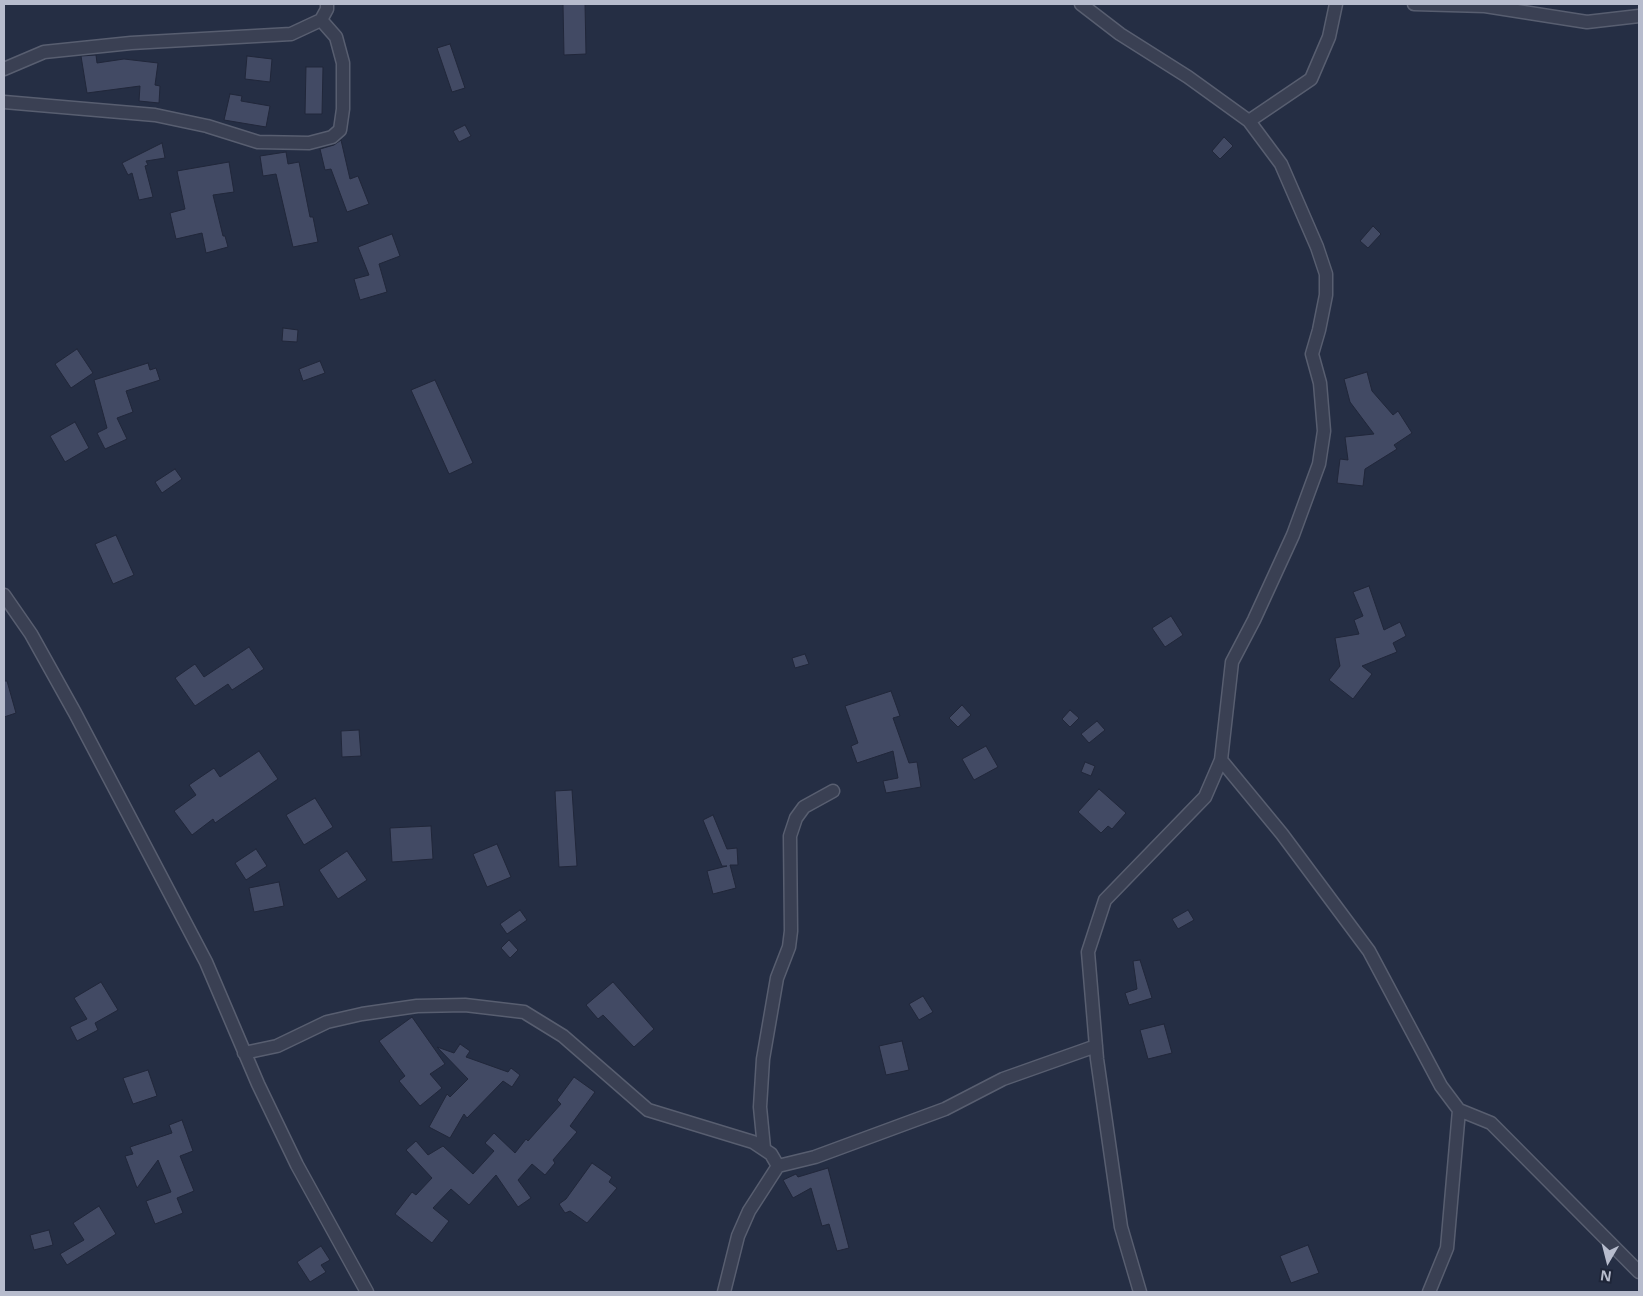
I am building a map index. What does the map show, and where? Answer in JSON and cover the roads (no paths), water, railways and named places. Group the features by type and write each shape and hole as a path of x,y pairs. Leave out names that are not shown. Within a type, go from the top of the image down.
{"street":[{"path":"4,69 44,52 131,44 291,34 321,20 327,9 327,4"},
{"path":"1081,4 1120,34 1188,77 1249,121 1281,164 1317,247 1326,274 1322,313 1312,354 1320,383 1324,431 1320,464 1293,535 1254,620 1232,662 1221,760 1205,797 1105,900 1088,952 1096,1046 1121,1227 1140,1292"},
{"path":"1249,121 1311,79 1329,37 1336,4"},
{"path":"1414,4 1485,6 1587,22 1639,16"},
{"path":"4,102 155,115 207,126 258,142 309,143 332,137 340,130 343,109 344,63 336,37 321,20"},
{"path":"4,595 31,634 206,962 244,1053 297,1165 367,1292"},
{"path":"1221,760 1282,834 1369,951 1441,1086 1459,1110 1491,1123 1639,1272"},
{"path":"764,1148 760,1106 763,1059 777,978 789,947 791,931 790,836 796,818 804,807 832,791"},
{"path":"244,1053 278,1046 327,1022 362,1014 417,1006 465,1006 524,1012 562,1036 648,1110 764,1148 771,1154 778,1166"},
{"path":"724,1292 738,1236 749,1211 778,1166 815,1157 937,1112 1003,1078 1096,1046"},
{"path":"1429,1292 1447,1248 1459,1110"}]}
